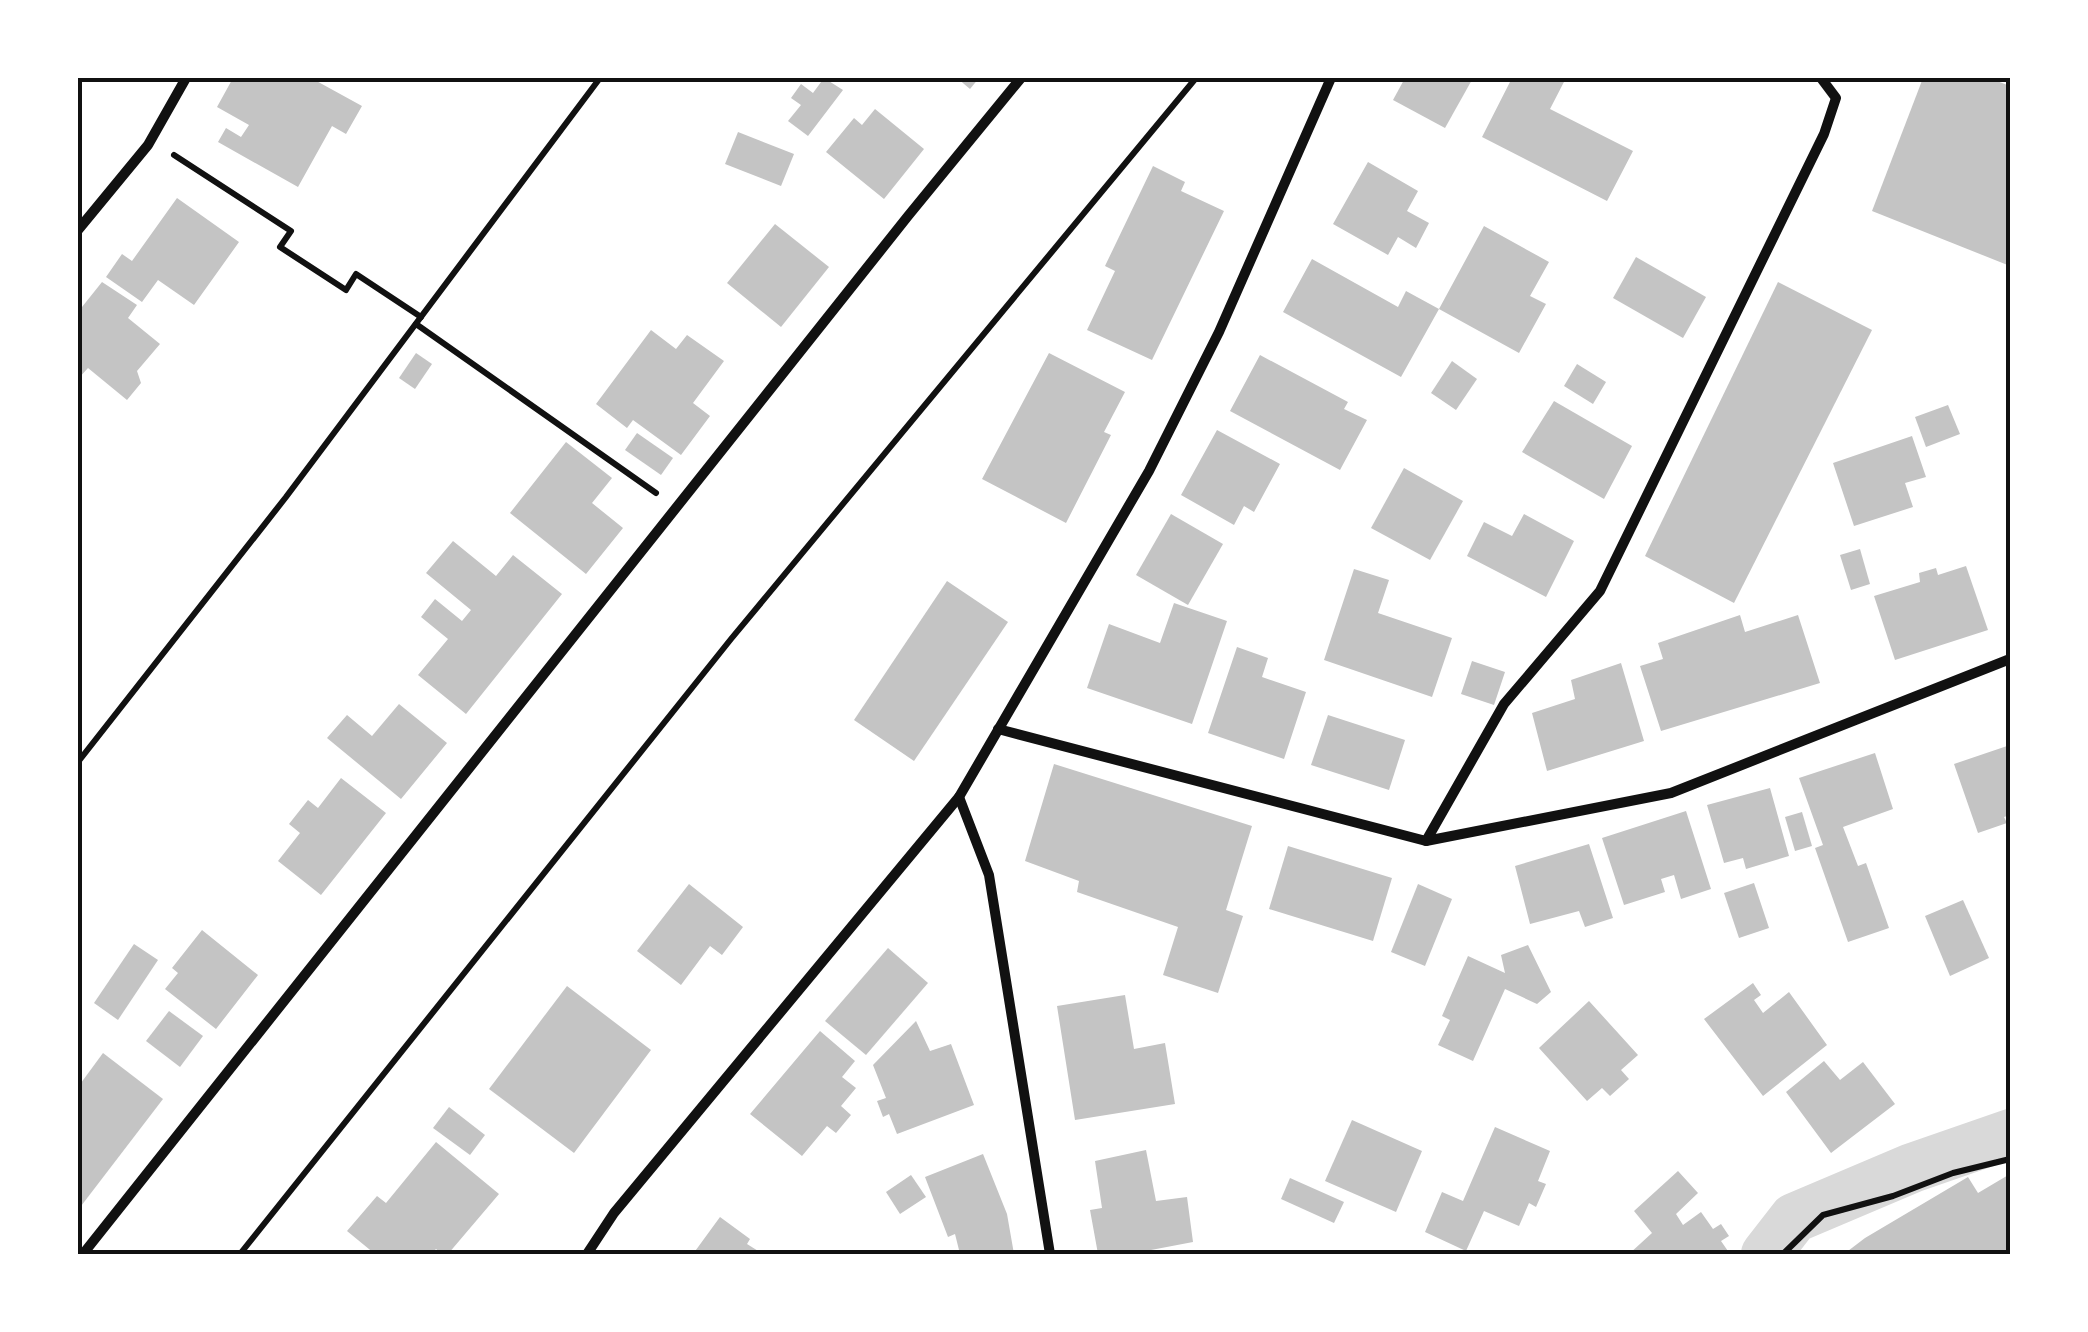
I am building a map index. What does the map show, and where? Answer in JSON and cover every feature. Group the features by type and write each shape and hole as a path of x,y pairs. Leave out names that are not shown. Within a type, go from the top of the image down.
{"street":[{"path":"78,230 148,145 186,78"},
{"path":"83,1254 1021,78"},
{"path":"588,1254 614,1213 960,797 1139,488 1220,332 1331,78"},
{"path":"1426,841 1504,704 1600,591 1824,134 1836,98 1821,78"},
{"path":"998,729 1426,841 1671,793 2010,659"},
{"path":"960,797 989,875 1050,1254"}],"path":[{"path":"78,762 286,496 600,78"},
{"path":"240,1254 719,654 1196,78"},
{"path":"168,151 291,231 280,247 346,290 356,274 678,508"},
{"path":"1783,1254 1823,1215 2010,1159"}],"building":[{"path":"233,78 311,78 362,106 346,134 332,126 298,187 218,142 226,128 241,137 249,125 217,107"},
{"path":"824,78 843,90 808,136 788,121 801,105 791,98 801,84 813,93"},
{"path":"957,78 979,78 970,89"},
{"path":"1405,78 1473,78 1445,128 1393,100"},
{"path":"1512,78 1566,78 1550,109 1633,151 1607,201 1482,137"},
{"path":"1923,78 1989,78 2010,86 2010,266 1872,211"},
{"path":"875,109 924,149 884,199 826,152 854,118 862,125"},
{"path":"738,132 794,154 781,186 725,164"},
{"path":"1368,162 1418,191 1407,211 1429,223 1416,248 1398,237 1388,255 1333,224"},
{"path":"1153,166 1185,182 1181,191 1224,211 1152,360 1087,330 1115,271 1105,266"},
{"path":"177,198 239,242 194,305 158,280 142,302 106,277 122,254 132,261"},
{"path":"775,224 829,267 781,327 727,283"},
{"path":"1484,226 1549,262 1530,296 1546,304 1519,353 1439,309"},
{"path":"1636,257 1706,297 1683,338 1613,298"},
{"path":"1312,259 1398,307 1406,291 1439,309 1401,377 1283,312"},
{"path":"102,282 137,305 128,318 160,344 137,371 141,383 127,400 88,368 78,379 78,312"},
{"path":"1778,282 1872,330 1734,603 1645,556"},
{"path":"651,330 676,349 687,335 724,361 693,403 710,416 681,455 633,420 627,428 596,404"},
{"path":"416,353 432,364 415,389 399,378"},
{"path":"1049,353 1125,392 1104,432 1111,435 1066,523 982,479"},
{"path":"1260,355 1348,402 1344,409 1367,420 1340,470 1230,411"},
{"path":"1452,361 1477,379 1456,410 1431,393"},
{"path":"1577,364 1606,382 1593,404 1564,386"},
{"path":"1554,401 1632,446 1604,499 1522,452"},
{"path":"1948,405 1960,434 1926,447 1915,417"},
{"path":"1217,430 1280,464 1254,512 1244,506 1234,525 1181,495"},
{"path":"637,433 673,458 661,475 625,450"},
{"path":"1912,436 1926,477 1905,483 1913,507 1854,526 1833,463"},
{"path":"566,442 612,478 592,503 623,528 586,574 510,513"},
{"path":"1404,468 1463,501 1430,560 1371,528"},
{"path":"1171,514 1223,544 1188,605 1136,575"},
{"path":"1524,514 1574,541 1546,597 1467,556 1484,522 1512,536"},
{"path":"453,541 496,576 513,555 562,594 466,714 418,675 448,639 421,617 435,599 462,621 471,610 426,573"},
{"path":"1860,549 1870,584 1851,590 1840,555"},
{"path":"1966,566 1988,630 1895,660 1874,596 1920,582 1919,573 1936,568 1938,575"},
{"path":"1354,569 1389,580 1378,613 1452,638 1432,697 1324,660"},
{"path":"947,581 1008,622 914,761 854,720"},
{"path":"1174,603 1227,621 1192,724 1087,688 1109,624 1160,643"},
{"path":"1740,615 1745,632 1798,615 1820,683 1661,731 1640,666 1663,659 1658,643"},
{"path":"1237,647 1268,658 1262,677 1306,692 1284,759 1208,733"},
{"path":"1472,661 1505,672 1494,705 1461,694"},
{"path":"1621,663 1644,741 1547,771 1532,713 1575,699 1571,680"},
{"path":"399,704 447,743 401,799 327,738 347,715 372,736"},
{"path":"1328,715 1405,740 1389,790 1311,765"},
{"path":"2010,745 2010,815 2004,817 2007,823 1978,833 1954,764"},
{"path":"1875,753 1893,809 1843,827 1858,866 1866,863 1889,928 1848,942 1815,848 1823,845 1799,778"},
{"path":"1054,764 1252,826 1226,910 1243,916 1218,993 1163,975 1178,927 1077,892 1079,881 1025,861"},
{"path":"341,778 386,813 321,895 278,861 300,833 289,824 308,800 318,808"},
{"path":"1770,788 1789,856 1746,869 1743,858 1724,863 1707,805"},
{"path":"1686,811 1711,889 1681,899 1674,875 1661,879 1665,892 1624,905 1602,838"},
{"path":"1802,812 1812,846 1795,851 1785,817"},
{"path":"1589,844 1613,918 1585,927 1579,911 1530,924 1515,866"},
{"path":"1288,846 1392,878 1373,941 1269,909"},
{"path":"1754,883 1769,928 1739,938 1724,893"},
{"path":"689,884 743,927 722,955 710,946 681,985 637,951"},
{"path":"1418,884 1452,899 1425,966 1391,952"},
{"path":"1963,900 1989,958 1950,976 1925,916"},
{"path":"202,930 258,975 216,1029 165,989 178,973 172,968"},
{"path":"134,944 158,960 118,1020 94,1003"},
{"path":"1528,945 1551,992 1537,1004 1505,989 1473,1061 1438,1045 1450,1020 1442,1016 1468,956 1505,973 1501,955"},
{"path":"888,948 928,983 866,1055 825,1021"},
{"path":"1753,983 1761,995 1754,1000 1763,1013 1789,992 1827,1045 1763,1096 1704,1019"},
{"path":"567,986 651,1050 574,1153 489,1089"},
{"path":"1125,995 1134,1049 1165,1043 1175,1104 1075,1120 1057,1006"},
{"path":"1589,1001 1638,1055 1621,1070 1629,1079 1610,1096 1602,1088 1587,1101 1539,1048"},
{"path":"169,1011 203,1036 180,1067 146,1041"},
{"path":"916,1021 930,1051 951,1044 974,1105 897,1134 889,1114 883,1117 877,1101 886,1098 873,1065"},
{"path":"820,1031 855,1061 842,1077 856,1088 841,1106 851,1115 836,1133 827,1126 802,1156 750,1114"},
{"path":"103,1053 163,1099 78,1210 78,1087"},
{"path":"1824,1061 1840,1080 1863,1062 1895,1104 1831,1153 1786,1092"},
{"path":"449,1107 485,1135 470,1155 433,1128"},
{"path":"1352,1120 1422,1151 1396,1212 1325,1181"},
{"path":"1495,1127 1550,1151 1538,1181 1546,1184 1536,1207 1529,1203 1519,1226 1484,1211 1466,1251 1425,1232 1442,1192 1463,1201"},
{"path":"436,1142 499,1194 448,1254 436,1249 431,1254 375,1254 347,1231 377,1196 386,1203"},
{"path":"1146,1150 1156,1201 1187,1197 1193,1242 1130,1254 1098,1254 1090,1210 1102,1208 1095,1161"},
{"path":"983,1154 1007,1214 1014,1254 960,1254 955,1234 948,1237 925,1177"},
{"path":"1678,1171 1698,1193 1676,1214 1683,1225 1701,1212 1713,1229 1721,1224 1729,1236 1721,1241 1730,1254 1629,1254 1652,1233 1634,1211"},
{"path":"2010,1174 2010,1254 1844,1254 1968,1177 1978,1193"},
{"path":"911,1175 926,1197 900,1214 886,1192"},
{"path":"1290,1178 1344,1202 1334,1223 1281,1199"},
{"path":"720,1217 750,1239 747,1244 763,1254 693,1254"}],"waterway":[{"path":"1766,1254 1794,1218 1912,1168 2010,1134"}]}
